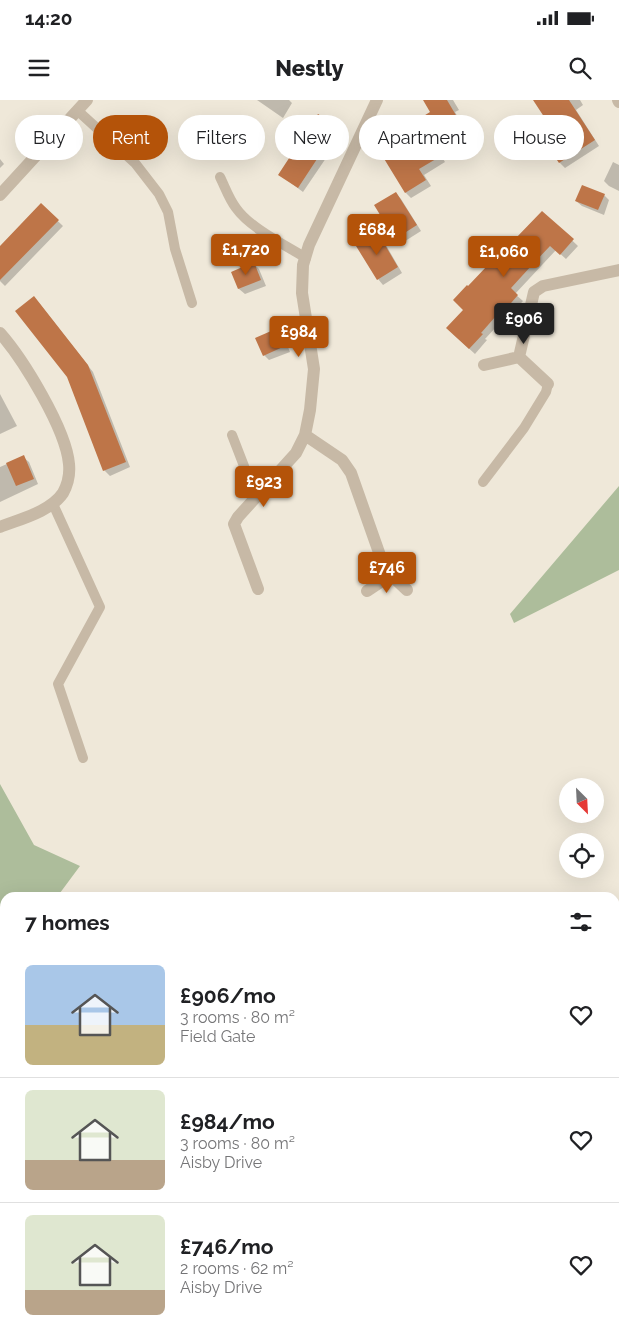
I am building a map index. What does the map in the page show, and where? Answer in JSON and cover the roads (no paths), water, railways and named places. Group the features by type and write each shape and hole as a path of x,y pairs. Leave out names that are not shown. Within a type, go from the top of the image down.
{"street":[{"path":"0,194 87,100"},
{"path":"258,589 234,524 238,516 296,453 305,435 310,410 314,369 302,293 303,265 309,245 375,101"},
{"path":"519,357 534,292 543,286 619,270"},
{"path":"0,333 27,369 64,443 69,463 69,478 63,493 53,504 0,527"},
{"path":"484,365 519,357"},
{"path":"519,357 548,384"},
{"path":"305,435 342,460 351,473 382,561 391,575 407,590"},
{"path":"367,591 391,575"}],"lane":[{"path":"78,111 135,163 159,194 168,212 174,249 192,303"},
{"path":"220,177 237,209 247,219 273,238 306,258"},
{"path":"483,482 524,428 546,392 548,384"},
{"path":"232,435 256,497"},
{"path":"53,504 100,607 58,684 83,758"}]}
